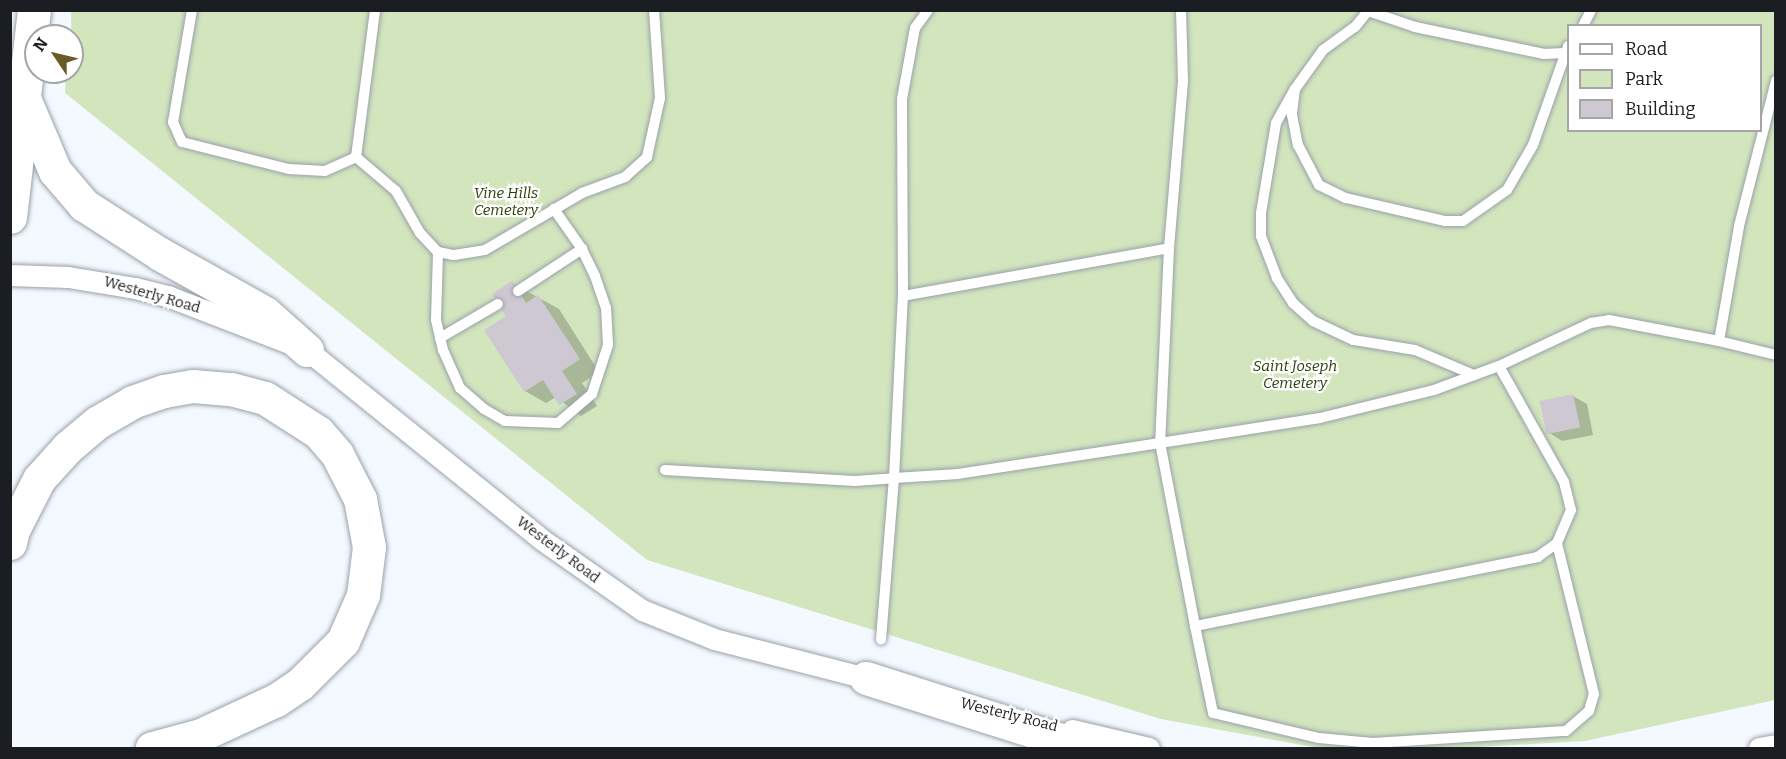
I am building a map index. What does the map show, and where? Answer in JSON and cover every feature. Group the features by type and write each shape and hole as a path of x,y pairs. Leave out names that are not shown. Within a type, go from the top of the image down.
{"main road":[{"path":"10,217 34,10"},
{"path":"23,96 55,171 84,205 160,254 265,313 307,350"},
{"path":"10,543 39,479 68,447 98,422 132,402 164,391 193,386 231,389 265,398 318,432 337,454 360,499 369,547 363,595 343,641 300,684 276,700 201,735 152,748"},
{"path":"866,678 1087,748"}],"street":[{"name":"Westerly Road","path":"10,275 68,277 135,288 170,297 307,350 541,538 642,610 714,639 1149,748"},
{"path":"1759,748 1776,745"}],"lane":[{"path":"192,10 173,122 182,142 289,169 325,171 356,157"},
{"path":"356,157 375,10"},
{"path":"356,157 396,191 420,233 438,252 454,255 485,249 582,193 625,177 647,157 660,98 654,10"},
{"path":"881,639 894,478 903,296 902,99 915,28 928,10"},
{"path":"1181,10 1183,81 1169,248 1160,443 1213,713 1319,738 1373,743 1566,730 1589,711 1594,694 1557,543"},
{"path":"1584,24 1591,10"},
{"path":"1295,89 1292,115 1298,144 1319,185 1346,198 1445,221 1463,221 1507,190 1533,145 1566,50 1544,54 1415,27 1370,11 1323,50 1295,89 1276,123 1261,213 1261,236 1276,278 1293,303 1331,331 1353,340 1415,350 1474,375"},
{"path":"1719,341 1739,226 1776,81"},
{"path":"438,252 436,320 440,338 460,388 484,409 505,421 558,423 592,394 608,345 606,308 582,249 554,209"},
{"path":"903,296 1169,248"},
{"path":"518,291 582,249"},
{"path":"440,338 498,304"},
{"path":"664,470 855,481 958,474 1160,443 1320,417 1434,390 1498,366 1591,323 1609,320 1719,341 1776,355"},
{"path":"1195,626 1538,557 1557,543 1571,510 1564,482 1498,366"}],"green space":[{"name":"Saint Joseph Cemetery","path":"71,10 1775,11 1775,700 1585,741 1462,748 1318,748 1161,719 647,560 65,93 65,84 84,84 84,24 71,24"}],"building":[{"path":"512,281 526,303 538,295 580,359 562,371 577,394 559,405 543,380 524,392 484,330 506,316 492,294"},
{"path":"1573,394 1580,427 1547,434 1540,401"}],"park label":[{"name":"Vine Hills Cemetery","path":"506,202"}]}
